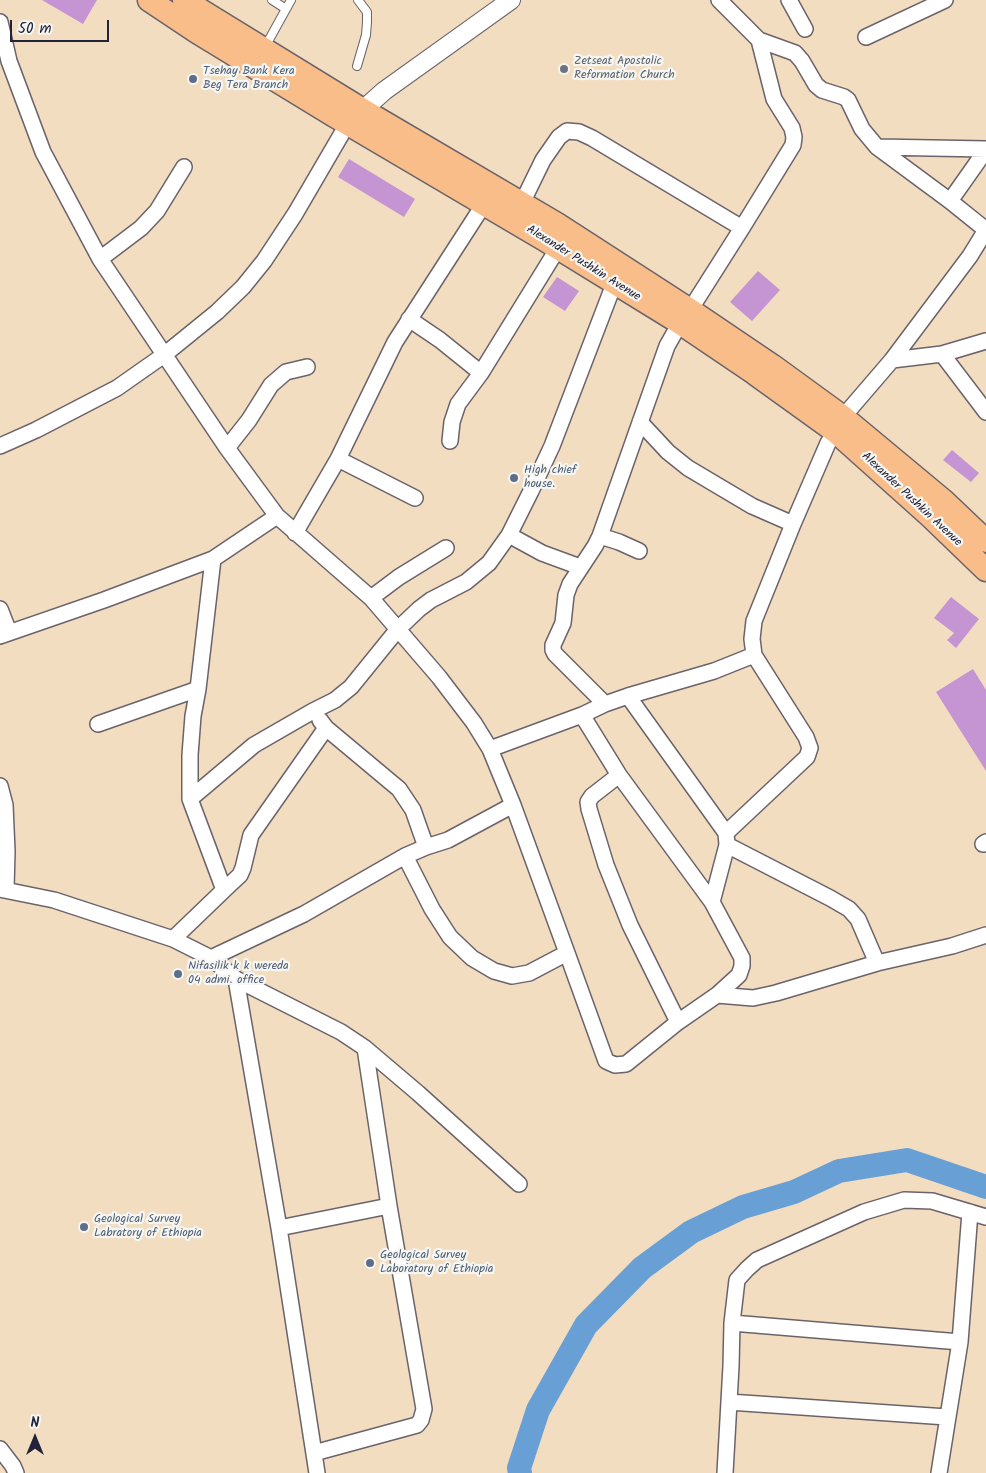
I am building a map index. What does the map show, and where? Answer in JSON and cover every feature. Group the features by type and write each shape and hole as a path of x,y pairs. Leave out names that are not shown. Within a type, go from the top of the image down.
{"main road":[{"name":"Alexander Pushkin Avenue","path":"149,0 197,32 522,203 553,237 614,284 685,317"},
{"name":"Alexander Pushkin Avenue","path":"184,0 264,48 355,116 484,204 553,237 685,317 761,378 840,424 944,502 986,541"},
{"name":"Alexander Pushkin Avenue","path":"840,424 986,570"}],"street":[{"path":"0,446 36,430 117,388 164,355 217,312 243,287 264,261 355,116 384,91 511,0"},
{"path":"712,902 727,839 807,757 810,748 806,737 754,655 752,639 754,621 793,524 828,443 840,424 892,360 970,256 986,230 877,147 862,129 848,100 822,90 816,85 802,61 794,53 759,40 719,0"},
{"path":"789,0 805,30"},
{"path":"866,37 945,0"},
{"path":"0,22 5,63 43,152 100,260 164,355 227,448 277,516 371,598 439,677 474,723 490,749 513,805 606,1061 615,1066 626,1064 678,1022 717,995 739,975 742,958 712,902 619,775 582,715"},
{"path":"605,704 555,654 553,645 563,623 568,590 600,536 667,346 793,146 792,128 774,98 759,40"},
{"path":"522,203 543,160 559,137 567,132 579,132 742,228"},
{"path":"877,147 986,149"},
{"path":"950,201 986,149"},
{"path":"100,260 141,228 157,211 184,167"},
{"path":"295,532 338,459 395,342 484,204"},
{"path":"450,441 452,422 458,404 480,373 553,237"},
{"path":"190,799 254,746 313,711 336,700 351,687 398,629 431,600 466,582 489,563 509,535 552,446 614,284"},
{"path":"409,319 440,340 480,373"},
{"path":"892,360 942,354 986,341"},
{"path":"942,354 986,412"},
{"path":"227,448 249,420 271,385 286,372 307,367"},
{"path":"640,422 668,452 688,468 752,506 793,524"},
{"path":"338,459 415,498"},
{"path":"0,608 4,634 104,600 213,559 277,516"},
{"path":"509,535 542,553 580,567"},
{"path":"600,536 639,551"},
{"path":"371,598 399,577 446,548"},
{"path":"213,559 198,689 192,716 190,799 224,890"},
{"path":"490,749 582,715 605,704 714,670 754,655"},
{"path":"98,724 198,689"},
{"path":"628,696 727,839 850,910 858,919 877,963"},
{"path":"313,711 326,728 399,789 413,810 426,847"},
{"path":"173,939 240,875 251,836 326,728"},
{"path":"619,775 592,796 588,802 589,809 606,865 630,925 678,1022"},
{"path":"0,786 5,805 7,851 3,889 54,900 173,939 211,958 236,979 341,1032 365,1048 418,1093 519,1184"},
{"path":"211,958 304,914 404,856 448,840 513,805"},
{"path":"404,856 432,910 450,937 472,958 494,971 512,976 528,973 567,952"},
{"path":"717,995 754,998 877,963 952,946 986,935"},
{"path":"236,979 317,1473"},
{"path":"314,1453 417,1425 422,1420 424,1410 389,1206 365,1048"},
{"path":"725,1473 732,1323 737,1280 746,1269 757,1260 864,1212 904,1200 932,1201 986,1217"},
{"path":"278,1228 389,1206"},
{"path":"939,1473 960,1342 970,1212"},
{"path":"732,1323 960,1342"},
{"path":"729,1402 947,1417"},
{"path":"0,1449 16,1473"}],"lane":[{"path":"272,0 286,9"},
{"path":"264,48 291,0"},
{"path":"357,66 366,34 367,22 366,12 358,0"}],"building":[{"path":"42,0 97,0 83,24"},
{"path":"349,159 415,199 404,217 338,177"},
{"path":"758,271 780,290 752,321 730,302"},
{"path":"557,277 579,291 565,311 543,297"},
{"path":"952,450 979,473 971,482 943,460"},
{"path":"951,597 979,619 956,648 947,640 954,633 934,618"},
{"path":"973,669 986,690 986,771 936,692"}],"waterway":[{"path":"520,1473 519,1468 538,1410 586,1325 642,1268 691,1232 743,1207 794,1192 839,1171 907,1160 986,1187"}],"place":[{"name":"Zetseat Apostolic Reformation Church","path":"564,69"},
{"name":"Tsehay Bank Kera Beg Tera Branch","path":"193,79"},
{"name":"High chief house.","path":"514,478"},
{"name":"Nifasilik k k wereda 04 admi. office","path":"178,974"},
{"name":"Geological Survey Labratory of Ethiopia","path":"84,1227"},
{"name":"Geological Survey Laboratory of Ethiopia","path":"370,1263"}]}
